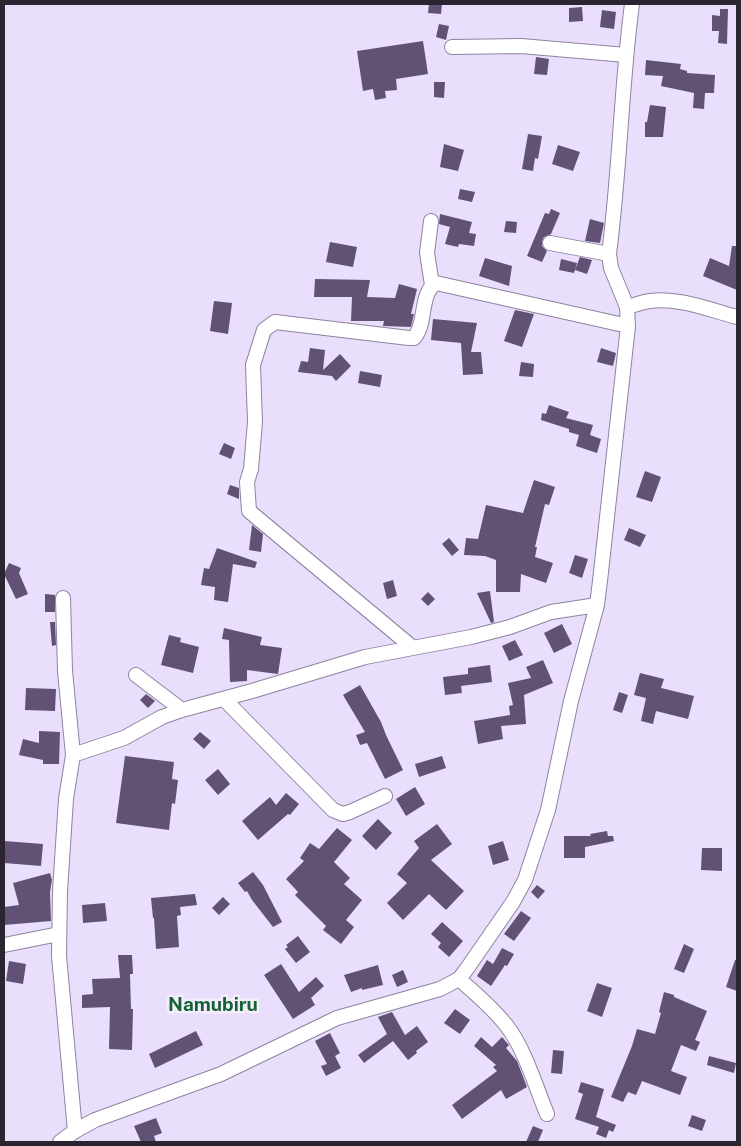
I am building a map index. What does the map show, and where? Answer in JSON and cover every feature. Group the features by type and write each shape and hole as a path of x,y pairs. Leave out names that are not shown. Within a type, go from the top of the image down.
{"street":[{"path":"60,1142 95,1120 221,1074 337,1018 421,996 459,979 513,902 525,880 548,810 571,701 596,605 628,326 628,307 611,268 609,254 632,4"},
{"path":"452,47 521,46 626,55"},
{"path":"412,647 249,510 247,482 251,469 255,422 253,365 264,330 275,322 414,338 419,328 432,285 427,253 431,221"},
{"path":"550,243 609,254"},
{"path":"432,285 440,283 628,326"},
{"path":"628,307 651,301 667,301 737,317"},
{"path":"63,598 65,671 73,756 66,799 60,891 59,956 75,1131"},
{"path":"73,756 124,738 162,717 182,710 365,657 471,637 510,627 551,612 596,605"},
{"path":"136,675 182,710"},
{"path":"224,699 338,813 350,812 386,796"},
{"path":"4,945 59,934"},
{"path":"459,979 491,1008 507,1026 517,1043 547,1114"}],"building":[{"path":"429,4 442,4 441,14 428,13"},
{"path":"582,7 583,21 569,22 569,8"},
{"path":"720,9 728,9 727,44 718,43 719,31 712,31 712,15 720,16"},
{"path":"602,10 616,12 614,29 600,27"},
{"path":"439,24 449,26 446,40 436,37"},
{"path":"423,41 428,74 396,79 397,90 385,91 386,98 375,100 373,89 363,91 357,51"},
{"path":"536,57 549,59 547,75 534,74"},
{"path":"646,60 681,64 680,69 687,71 687,73 715,75 714,93 705,93 704,109 693,108 694,93 661,86 663,76 645,75"},
{"path":"434,82 445,82 444,98 434,97"},
{"path":"650,105 666,107 663,137 645,137 645,122 647,122"},
{"path":"528,134 542,136 538,159 535,158 533,171 522,169"},
{"path":"444,144 464,150 458,171 440,167"},
{"path":"558,145 580,152 573,171 552,164"},
{"path":"460,189 475,192 472,202 458,199"},
{"path":"551,209 560,213 551,234 544,237 542,241 542,246 547,251 542,262 527,256 545,213 549,214"},
{"path":"440,214 472,222 469,233 476,234 474,246 459,244 458,247 445,244 450,227 439,224"},
{"path":"590,219 604,223 600,243 585,241"},
{"path":"506,221 517,222 516,233 504,232"},
{"path":"330,242 357,247 353,267 326,262"},
{"path":"732,246 737,246 737,290 703,276 710,258 729,266"},
{"path":"580,257 592,260 587,274 575,270"},
{"path":"485,258 512,266 509,286 479,276"},
{"path":"561,259 577,263 574,273 559,270"},
{"path":"315,279 370,280 367,297 395,298 399,284 417,289 411,314 414,314 411,327 383,326 384,321 351,321 352,297 314,297"},
{"path":"214,301 232,303 228,334 210,331"},
{"path":"515,310 534,314 522,347 504,341"},
{"path":"433,319 477,323 471,352 481,352 483,374 463,375 461,343 431,340"},
{"path":"310,348 325,350 323,370 340,354 351,366 336,381 332,376 298,372 301,361 308,362"},
{"path":"601,348 616,353 613,366 597,362"},
{"path":"521,362 534,364 533,377 519,376"},
{"path":"360,371 382,375 380,387 358,383"},
{"path":"549,405 569,412 566,418 593,425 590,435 601,439 597,453 576,446 579,435 569,432 569,429 541,420 542,413 546,414"},
{"path":"224,443 235,448 231,459 219,454"},
{"path":"645,471 661,477 652,502 636,497"},
{"path":"534,480 555,487 549,505 545,504 535,547 537,547 535,557 553,563 546,583 521,574 520,592 496,592 496,560 485,556 464,555 466,538 478,539 486,505 523,513"},
{"path":"230,485 239,488 239,499 227,494"},
{"path":"252,525 263,534 261,552 249,550"},
{"path":"629,528 646,535 640,547 624,540"},
{"path":"449,538 459,550 452,556 442,544"},
{"path":"217,548 257,562 255,568 233,564 228,602 214,600 215,587 201,585 204,568 209,569"},
{"path":"575,555 588,559 582,578 569,573"},
{"path":"9,563 21,568 19,573 28,594 16,599 4,574"},
{"path":"393,580 397,596 387,599 383,583"},
{"path":"490,591 494,622 491,623 477,593"},
{"path":"428,592 435,599 428,606 421,599"},
{"path":"45,594 55,595 55,612 45,612"},
{"path":"50,622 55,622 56,645 52,646"},
{"path":"562,624 572,644 554,653 544,633"},
{"path":"224,628 262,637 260,645 282,648 278,674 247,670 247,681 230,682 229,640 222,639"},
{"path":"169,635 181,638 180,642 199,647 193,673 161,665"},
{"path":"515,640 523,655 509,661 502,646"},
{"path":"543,660 553,683 524,695 526,724 501,726 503,739 478,744 474,721 510,715 509,706 513,705 508,683 531,678 526,667"},
{"path":"490,665 492,682 461,686 462,693 445,695 443,677 468,674 468,668"},
{"path":"640,673 664,679 661,688 694,696 688,719 656,711 653,724 641,721 646,698 634,695"},
{"path":"360,685 381,722 403,770 385,779 367,743 360,745 356,735 365,732 343,695"},
{"path":"26,688 56,689 55,711 25,710"},
{"path":"619,692 628,695 622,713 613,710"},
{"path":"146,694 155,701 148,708 140,700"},
{"path":"39,731 60,732 59,764 43,764 43,760 19,755 23,739 39,743"},
{"path":"200,732 211,741 204,749 193,739"},
{"path":"125,756 174,762 172,779 178,780 175,804 172,803 169,830 116,823"},
{"path":"442,756 446,768 419,777 415,764"},
{"path":"218,769 230,784 218,795 205,780"},
{"path":"415,787 425,804 406,816 396,799"},
{"path":"286,793 299,804 290,815 288,814 258,840 242,821 270,797 276,805"},
{"path":"378,819 392,833 376,850 362,836"},
{"path":"437,824 452,844 431,860 464,891 446,910 429,894 403,920 387,903 407,883 397,874 419,848 414,841"},
{"path":"337,828 352,840 334,862 350,878 344,884 362,900 346,920 354,927 341,944 323,930 326,926 295,895 298,892 286,879 304,861 300,858 310,843 319,849"},
{"path":"607,831 608,836 613,836 614,841 585,847 585,858 564,858 564,836 591,836 590,834"},
{"path":"4,841 43,844 41,866 4,863"},
{"path":"503,841 509,860 493,865 488,846"},
{"path":"702,848 722,848 722,871 701,870"},
{"path":"253,872 263,885 282,922 273,927 247,891 245,892 238,883"},
{"path":"50,873 52,880 50,892 51,921 4,925 4,907 19,905 13,883"},
{"path":"537,885 545,891 538,899 531,892"},
{"path":"195,894 197,905 180,907 181,915 177,916 179,947 156,949 151,898"},
{"path":"223,897 230,904 219,915 212,908"},
{"path":"105,903 107,921 83,923 82,905"},
{"path":"521,911 531,918 514,941 504,934"},
{"path":"442,922 463,941 449,957 438,947 441,943 431,934"},
{"path":"298,936 310,952 296,963 285,949 288,947 286,945"},
{"path":"684,944 694,949 684,973 674,969"},
{"path":"502,948 514,954 491,986 477,976 487,960 493,964"},
{"path":"118,955 132,955 133,974 130,974 131,1009 133,1009 132,1050 109,1049 110,1007 82,1008 82,995 93,994 92,979 120,978"},
{"path":"735,960 737,960 737,991 726,987"},
{"path":"9,961 26,964 23,984 6,981"},
{"path":"281,964 299,992 316,977 324,986 311,998 315,1005 293,1019 264,975"},
{"path":"378,965 383,985 362,990 362,988 351,992 344,975"},
{"path":"403,970 408,982 397,987 392,975"},
{"path":"597,983 612,988 602,1017 587,1011"},
{"path":"664,992 707,1011 695,1040 700,1042 696,1051 681,1045 671,1071 687,1077 680,1095 642,1081 636,1095 628,1092 623,1102 611,1097 637,1029 655,1034"},
{"path":"455,1009 470,1020 460,1034 444,1023"},
{"path":"392,1012 405,1035 417,1026 428,1042 408,1060 393,1041 364,1063 358,1055 387,1034 378,1017"},
{"path":"196,1031 203,1045 155,1068 149,1054"},
{"path":"330,1033 340,1053 335,1056 341,1068 326,1076 321,1066 327,1064 315,1041"},
{"path":"481,1037 492,1047 502,1037 509,1045 506,1048 517,1061 527,1087 506,1099 501,1090 462,1119 452,1105 497,1071 493,1067 496,1065 474,1046"},
{"path":"553,1050 564,1051 562,1074 551,1073"},
{"path":"709,1056 736,1063 734,1073 707,1065"},
{"path":"581,1082 604,1089 596,1117 616,1125 613,1132 609,1130 606,1138 596,1134 599,1127 575,1119 583,1094 578,1092"},
{"path":"692,1115 706,1120 702,1131 688,1126"},
{"path":"156,1118 162,1133 154,1136 156,1142 141,1142 134,1126"},
{"path":"533,1126 543,1130 538,1142 526,1142"}],"district":[{"name":"Namubiru","path":"213,1005"}]}
